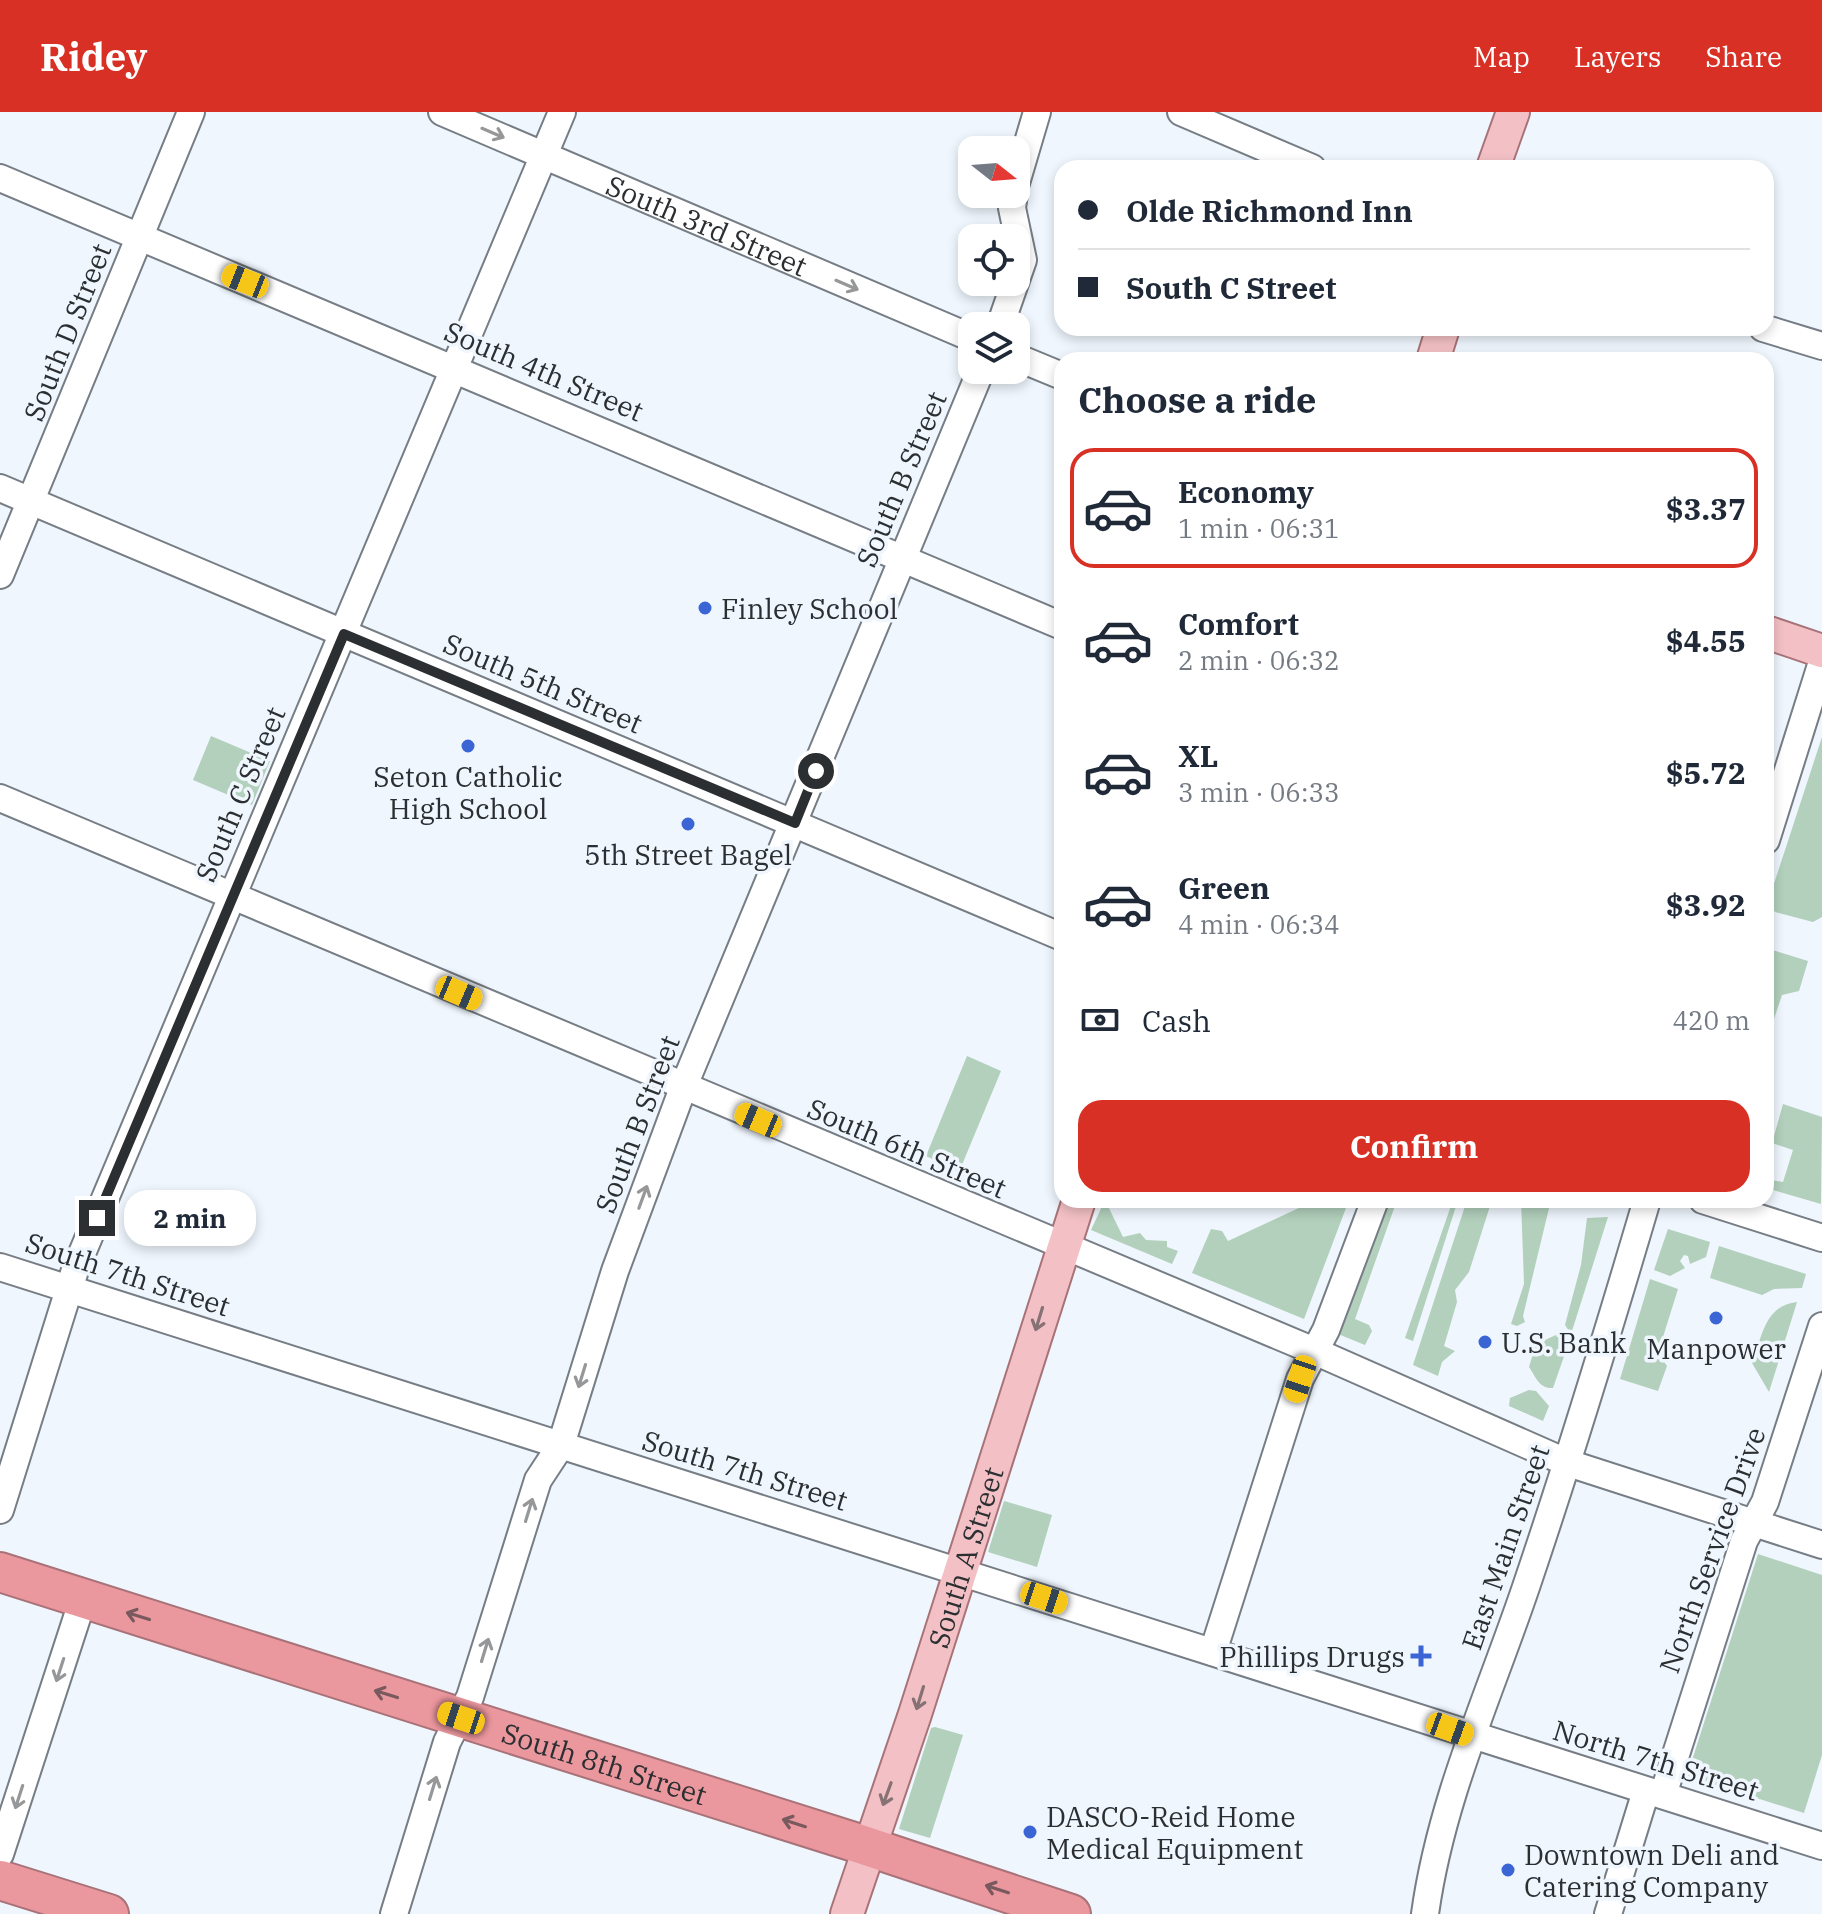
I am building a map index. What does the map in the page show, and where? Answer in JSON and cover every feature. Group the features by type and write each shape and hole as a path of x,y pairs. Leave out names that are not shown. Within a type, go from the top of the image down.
{"highway":[{"name":"South 8th Street","path":"0,1572 868,1846 1071,1914"},
{"path":"0,1880 109,1914"}],"main road":[{"path":"1496,160 1513,112"},
{"path":"1774,635 1822,651"},
{"name":"South A Street","path":"847,1914 915,1714 1076,1208"}],"street":[{"name":"South D Street","path":"0,575 191,112"},
{"name":"South 3rd Street","path":"442,112 958,332"},
{"name":"South C Street","path":"0,1510 70,1289 231,895 344,634 562,112"},
{"path":"1030,136 1037,112"},
{"path":"1181,112 1293,160"},
{"name":"South 4th Street","path":"0,178 1054,623"},
{"path":"1005,312 1023,260 1012,208"},
{"path":"1774,331 1822,346"},
{"path":"1030,363 1054,373"},
{"name":"South B Street","path":"394,1914 447,1742 470,1697 538,1480 561,1445 604,1308 683,1088 975,384"},
{"name":"South 5th Street","path":"0,488 1054,934"},
{"path":"1774,815 1822,662"},
{"name":"South 6th Street","path":"0,798 683,1088 1312,1350 1568,1463 1822,1545"},
{"path":"1213,1652 1295,1394 1312,1350 1326,1330 1372,1208"},
{"name":"East Main Street","path":"1425,1914 1432,1863 1470,1736 1568,1463 1645,1208"},
{"path":"1728,1208 1822,1238"},
{"name":"South 7th Street","path":"0,1267 702,1492 960,1570 1470,1736"},
{"name":"North Service Drive","path":"1608,1914 1752,1522 1765,1502 1822,1326"},
{"path":"0,1854 83,1599"},
{"name":"North 7th Street","path":"1470,1736 1822,1846"}],"green space":[{"path":"211,736 270,761 252,805 193,780"},
{"path":"1822,737 1822,917 1813,922 1775,912 1774,884"},
{"path":"1774,950 1808,961 1799,991 1782,995 1774,1019"},
{"path":"967,1056 1001,1071 959,1172 926,1156"},
{"path":"1783,1104 1822,1117 1821,1204 1774,1190 1774,1180 1783,1182 1793,1150 1774,1144"},
{"path":"1101,1208 1109,1208 1123,1237 1140,1233 1146,1240 1167,1241 1167,1247 1178,1251 1172,1264 1091,1230"},
{"path":"1299,1208 1346,1208 1304,1319 1192,1273 1211,1229 1222,1231 1228,1241"},
{"path":"1384,1208 1394,1208 1355,1319 1369,1325 1372,1331 1365,1345 1338,1334"},
{"path":"1450,1208 1455,1208 1413,1341 1405,1338"},
{"path":"1464,1208 1489,1208 1469,1272 1455,1290 1457,1302 1444,1346 1455,1351 1442,1362 1438,1376 1413,1365"},
{"path":"1521,1208 1549,1208 1523,1316 1525,1322 1517,1326 1511,1324 1524,1284"},
{"path":"1608,1217 1572,1331 1569,1331 1565,1325 1581,1265 1587,1218"},
{"path":"1668,1229 1710,1242 1706,1257 1690,1264 1688,1256 1684,1255 1680,1261 1685,1268 1670,1276 1654,1270"},
{"path":"1719,1246 1806,1274 1802,1288 1774,1289 1762,1295 1710,1278"},
{"path":"1650,1279 1678,1289 1658,1353 1667,1366 1658,1391 1620,1379"},
{"path":"1797,1302 1769,1392 1752,1363 1771,1316 1786,1304"},
{"path":"1556,1335 1569,1342 1553,1388 1548,1388 1538,1382 1529,1367 1536,1344"},
{"path":"1529,1390 1536,1391 1549,1406 1543,1421 1509,1406 1510,1398"},
{"path":"1004,1501 1052,1515 1037,1567 988,1552"},
{"path":"1758,1554 1822,1575 1822,1755 1804,1813 1687,1776"},
{"path":"931,1728 963,1735 930,1838 899,1829"}],"place":[{"name":"Finley School","path":"705,608"},
{"name":"Seton Catholic High School","path":"468,746"},
{"name":"5th Street Bagel","path":"688,824"},
{"name":"Manpower","path":"1716,1318"},
{"name":"U.S. Bank","path":"1485,1342"},
{"name":"Phillips Drugs","path":"1421,1656"},
{"name":"DASCO-Reid Home Medical Equipment","path":"1030,1832"},
{"name":"Downtown Deli and Catering Company","path":"1508,1870"}],"route":[{"path":"97,1218 231,895 344,634 795,823 816,771"}]}
